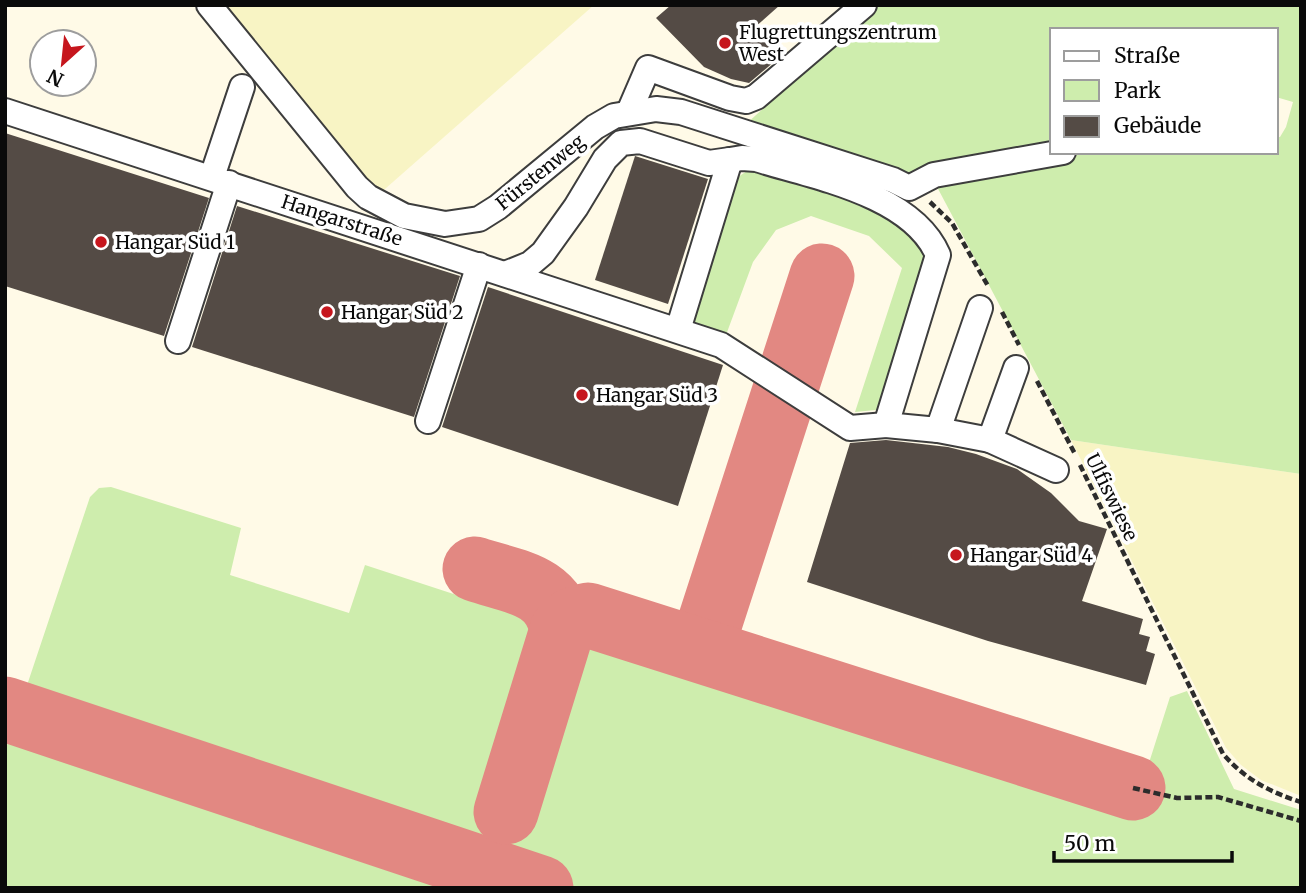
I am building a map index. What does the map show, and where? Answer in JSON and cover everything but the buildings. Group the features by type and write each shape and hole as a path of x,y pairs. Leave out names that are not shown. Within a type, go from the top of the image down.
{"street":[{"name":"Fürstenweg","path":"209,5 356,187 387,209 404,216 444,224 479,219 498,208 595,127 614,116 629,112 669,109 893,180 909,188"},
{"path":"629,112 648,68 730,98 746,101 757,97 864,5"},
{"path":"178,341 221,180 242,87"},
{"name":"Hangarstraße","path":"5,111 721,345 850,428 886,425 938,430 990,440 1056,470"},
{"path":"505,274 530,264 544,253 605,159 621,143 640,141 709,163 742,158 756,159 877,197 915,225 934,246 938,255 886,425"},
{"path":"909,188 933,175 1052,154"},
{"path":"678,330 730,160"},
{"path":"428,421 479,265"},
{"path":"938,430 989,301"},
{"path":"990,440 1025,365"}],"path":[{"name":"Ulfiswiese","path":"909,188 936,207 952,223 989,301 1025,365 1223,754 1244,775 1265,789 1301,802"},
{"path":"1133,788 1177,798 1218,797 1301,821"}],"shaded area":[{"path":"219,5 594,5 377,196"},
{"path":"1071,440 1301,474 1301,796 1261,780 1241,765 1226,748"}],"green space":[{"path":"877,5 1301,5 1301,474 1071,440 936,185 937,181 1083,154 1278,154 1278,137 1286,127 1293,102 1278,98 1278,28 1050,28 1050,149 931,171 891,174 744,126"},
{"path":"762,169 873,204 918,240 930,261 886,409 855,412 902,268 869,236 811,216 776,230 753,262 726,335 687,322 732,181 747,171"},
{"path":"111,487 241,528 230,575 349,613 365,565 1132,816 1170,697 1187,691 1234,789 1301,810 1301,888 5,888 5,751 90,497 99,488"}],"taxiway":[{"path":"710,622 822,276"},
{"path":"475,569 517,582 541,594 551,603 562,630"},
{"path":"506,812 562,630 572,620 588,615 1133,788"},
{"path":"5,709 541,888"}],"place":[{"name":"Flugrettungszentrum West","path":"725,43"},
{"name":"Hangar Süd 1","path":"101,242"},
{"name":"Hangar Süd 2","path":"327,312"},
{"name":"Hangar Süd 3","path":"582,395"},
{"name":"Hangar Süd 4","path":"956,555"}]}
